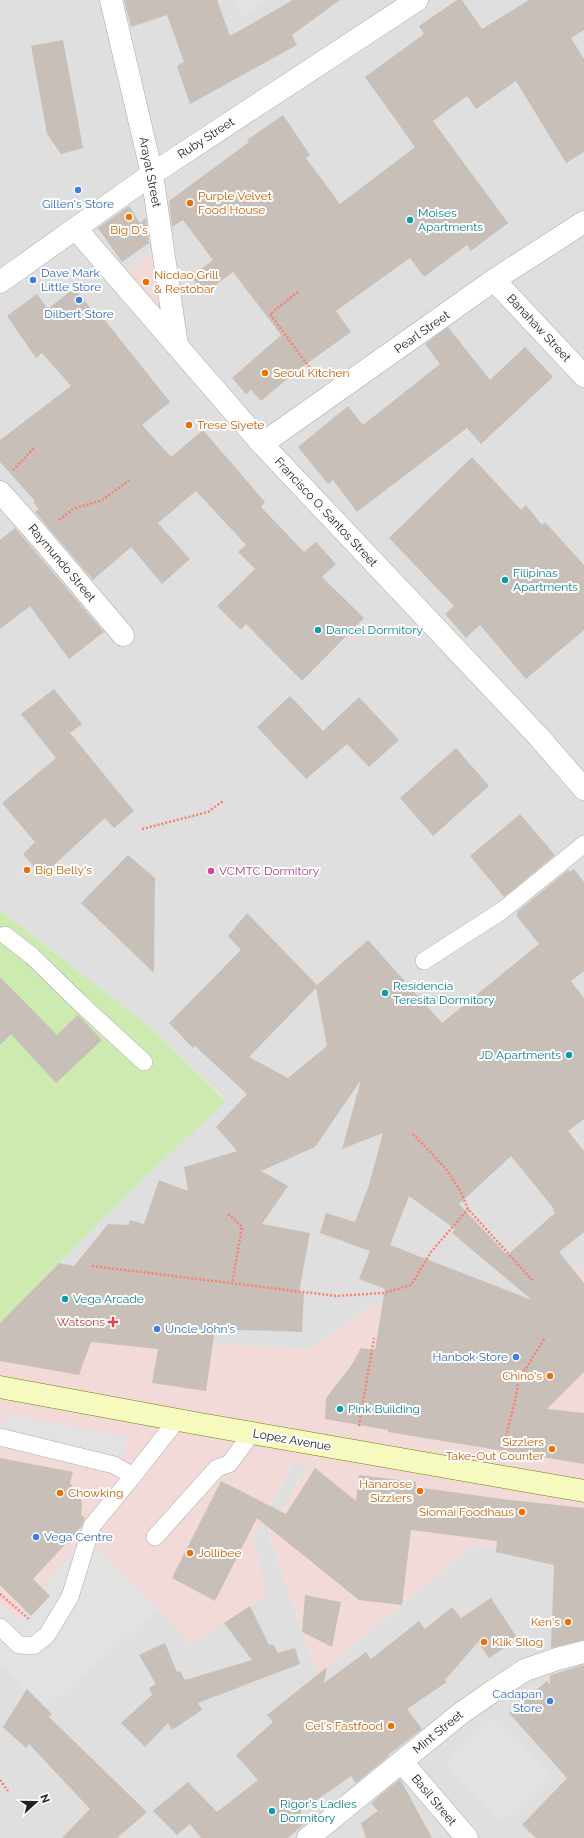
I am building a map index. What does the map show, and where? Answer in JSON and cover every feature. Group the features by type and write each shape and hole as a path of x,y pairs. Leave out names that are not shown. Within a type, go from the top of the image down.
{"main road":[{"name":"Lopez Avenue","path":"0,1387 177,1420 584,1491"}],"street":[{"name":"Arayat Street","path":"111,0 152,174 177,346"},
{"name":"Ruby Street","path":"0,282 152,174 417,0"},
{"name":"Pearl Street","path":"262,444 494,280 584,222"},
{"name":"Francisco O. Santos Street","path":"76,229 262,444 532,730 584,789"},
{"name":"Banahaw Street","path":"494,280 584,376"},
{"name":"Raymundo Street","path":"0,492 40,536 123,635"},
{"name":"Mint Street","path":"308,1838 460,1714 525,1670 584,1652"},
{"name":"Basil Street","path":"402,1762 467,1838"}],"lane":[{"path":"424,961 503,910 584,844"},
{"path":"5,935 32,956 144,1062"},
{"path":"0,1627 19,1645 33,1646 47,1635 70,1596 92,1526 177,1420"},
{"path":"155,1537 217,1468 230,1464 252,1433"},
{"path":"0,1437 114,1465 133,1476"}],"path":[{"path":"298,292 270,314 330,396"},
{"path":"11,473 35,447"},
{"path":"40,536 73,509 102,500 130,479"},
{"path":"142,829 208,812 223,801"},
{"path":"413,1134 446,1169 461,1192 468,1209 532,1280"},
{"path":"92,1266 336,1296 384,1293 411,1285 431,1252 468,1209"},
{"path":"228,1214 242,1227 232,1284"},
{"path":"355,1450 374,1338"},
{"path":"494,1476 515,1401 519,1379 545,1338"},
{"path":"0,1594 47,1635"},
{"path":"0,1780 8,1791"}],"shaded area":[{"path":"0,0 584,0 584,1273 576,1264 509,1325 371,1306 311,1349 213,1344 59,1263 131,1190 226,1100 148,1025 0,910"},
{"path":"235,0 268,0 241,18"},
{"name":"Nicdao Grill & Restobar","path":"155,249 164,323 124,276"},
{"path":"576,1264 584,1273 584,1568 474,1544 318,1675 268,1533 309,1465 293,1462 253,1539 267,1596 190,1644 159,1610 46,1708 0,1664 0,1323 213,1344 311,1349 371,1306 406,1296 510,1325"},
{"path":"8,1414 129,1437 122,1458 2,1434"},
{"path":"293,1462 309,1465 268,1533 318,1675 474,1544 584,1568 584,1838 0,1838 0,1664 46,1708 159,1609 250,1606 266,1596 253,1539"},
{"path":"81,1539 99,1551 159,1609 46,1708 0,1664 0,1609 2,1607 19,1618"},
{"path":"496,1716 551,1775 501,1823 445,1764"}],"green space":[{"path":"0,910 148,1025 226,1101 131,1190 0,1323"}],"building":[{"path":"124,0 217,0 230,36 293,0 340,0 292,35 297,45 190,104 177,66 184,62 167,15 131,27"},
{"path":"457,0 462,0 482,29 529,0 584,0 584,30 571,38 584,59 584,152 566,163 516,81 476,109 467,96 433,121 508,223 471,251 467,245 424,277 410,258 336,311 351,332 299,369 261,401 251,390 246,394 232,378 281,335 233,272 203,294 191,276 213,260 183,220 172,227 169,201 249,142 247,140 283,115 310,155 306,158 340,204 415,147 365,77 424,34 419,26"},
{"path":"63,40 83,148 61,154 47,134 31,46"},
{"path":"129,206 140,223 146,218 149,243 122,262 98,228"},
{"path":"74,288 93,311 96,309 170,402 142,425 171,457 203,430 265,502 261,507 304,552 316,542 336,564 322,577 364,618 302,681 246,624 241,630 217,606 255,569 238,552 246,545 196,491 158,523 190,559 162,584 131,547 93,580 35,512 39,509 33,502 35,501 0,462 0,440 71,386 42,353 36,358 7,316 37,294 48,309"},
{"path":"448,327 490,380 525,347 553,377 481,444 467,428 357,512 333,480 328,484 298,447 348,406 363,425 440,364 425,344"},
{"path":"472,457 521,510 526,505 542,525 545,522 584,565 584,630 526,679 480,625 466,638 445,614 454,606 389,538"},
{"path":"15,528 104,632 69,659 30,606 0,629 0,540"},
{"path":"54,689 82,724 70,733 134,811 114,828 105,818 42,876 23,854 35,842 2,803 56,758 21,714"},
{"path":"290,696 323,731 359,697 399,740 369,767 347,744 306,779 257,727"},
{"path":"456,748 489,786 433,836 400,798"},
{"path":"520,814 555,855 504,897 470,856"},
{"path":"128,855 155,878 154,973 81,903"},
{"path":"574,869 584,882 584,971 571,981 584,998 584,1119 568,1131 584,1151 584,1232 559,1252 584,1283 584,1372 547,1409 584,1413 584,1464 388,1432 388,1430 325,1419 326,1398 351,1366 361,1348 375,1350 385,1289 359,1279 370,1251 320,1233 326,1213 355,1222 369,1185 383,1133 342,1149 361,1080 315,1147 261,1171 288,1186 262,1224 310,1233 299,1292 304,1293 302,1332 215,1329 206,1391 152,1383 158,1349 91,1342 79,1375 0,1361 0,1323 59,1263 74,1266 108,1224 129,1225 130,1220 144,1224 159,1180 188,1191 184,1167 237,1151 216,1127 247,1094 195,1046 193,1048 169,1023 241,950 228,936 247,913 317,985 368,940 442,1023 539,944 516,915 518,914 517,912 568,870 570,872","holes":["316,988 327,1046 288,1078 249,1057","511,1156 554,1209 553,1210 555,1213 507,1255 459,1204","409,1196 455,1229 452,1233 532,1300 390,1245"]},
{"path":"0,977 57,1035 78,1015 102,1040 56,1083 11,1034 0,1045"},
{"name":"Vega Centre","path":"0,1458 73,1472 70,1483 80,1496 82,1503 81,1515 85,1518 82,1526 33,1579 50,1596 31,1616 0,1585"},
{"path":"315,1468 356,1501 359,1475 416,1482 416,1487 502,1499 584,1508 584,1640 551,1648 554,1565 496,1552 497,1541 411,1530 402,1605 359,1600 257,1518 215,1601 172,1578 221,1481 286,1514"},
{"path":"305,1595 341,1602 332,1647 302,1632"},
{"path":"491,1598 518,1639 489,1658 478,1642 445,1680 447,1682 407,1709 422,1729 388,1755 389,1756 356,1783 351,1776 301,1811 305,1823 288,1838 201,1838 190,1824 177,1835 153,1811 188,1782 217,1812 258,1780 236,1755 273,1722 267,1715 327,1667 324,1683 366,1652 371,1659 419,1621 425,1629 452,1607 461,1618"},
{"path":"250,1606 269,1645 273,1644 278,1653 295,1648 300,1664 198,1703 202,1710 172,1730 168,1723 145,1747 121,1723 152,1695 149,1688 156,1684 139,1655 165,1643 177,1672 180,1671 185,1680 252,1660 224,1623"},
{"path":"584,1665 584,1838 536,1838 522,1825 567,1778 509,1713 547,1681 550,1685 550,1675"},
{"path":"27,1689 52,1714 49,1717 147,1812 117,1838 62,1838 90,1809 29,1744 26,1748 3,1727"},
{"path":"400,1779 432,1838 366,1838 361,1823 378,1811 371,1803"}],"place":[{"name":"Gillen's Store","path":"78,190"},
{"name":"Purple Velvet Food House","path":"190,203"},
{"name":"Big D's","path":"129,217"},
{"name":"Moises Apartments","path":"410,220"},
{"name":"Dave Mark Little Store","path":"33,280"},
{"name":"Nicdao Grill & Restobar","path":"146,282"},
{"name":"Dilbert Store","path":"79,300"},
{"name":"Seoul Kitchen","path":"265,373"},
{"name":"Trese Siyete","path":"189,425"},
{"name":"Filipinas Apartments","path":"505,580"},
{"name":"Dancel Dormitory","path":"318,630"},
{"name":"Big Belly's","path":"27,870"},
{"name":"VCMTC Dormitory","path":"211,871"},
{"name":"Residencia Teresita Dormitory","path":"385,993"},
{"name":"JD Apartments","path":"569,1055"},
{"name":"Vega Arcade","path":"65,1299"},
{"name":"Watsons","path":"113,1322"},
{"name":"Uncle John's","path":"157,1329"},
{"name":"Hanbok Store","path":"516,1357"},
{"name":"Chino's","path":"550,1376"},
{"name":"Pink Building","path":"340,1409"},
{"name":"Sizzlers Take-Out Counter","path":"552,1449"},
{"name":"Hanarose Sizzlers","path":"420,1491"},
{"name":"Chowking","path":"60,1493"},
{"name":"Siomai Foodhaus","path":"522,1512"},
{"name":"Vega Centre","path":"36,1537"},
{"name":"Jollibee","path":"190,1553"},
{"name":"Ken's","path":"568,1622"},
{"name":"Klik SIlog","path":"484,1642"},
{"name":"Cadapan Store","path":"550,1701"},
{"name":"Cel's Fastfood","path":"391,1726"},
{"name":"Rigor's Ladies Dormitory","path":"272,1811"}]}
